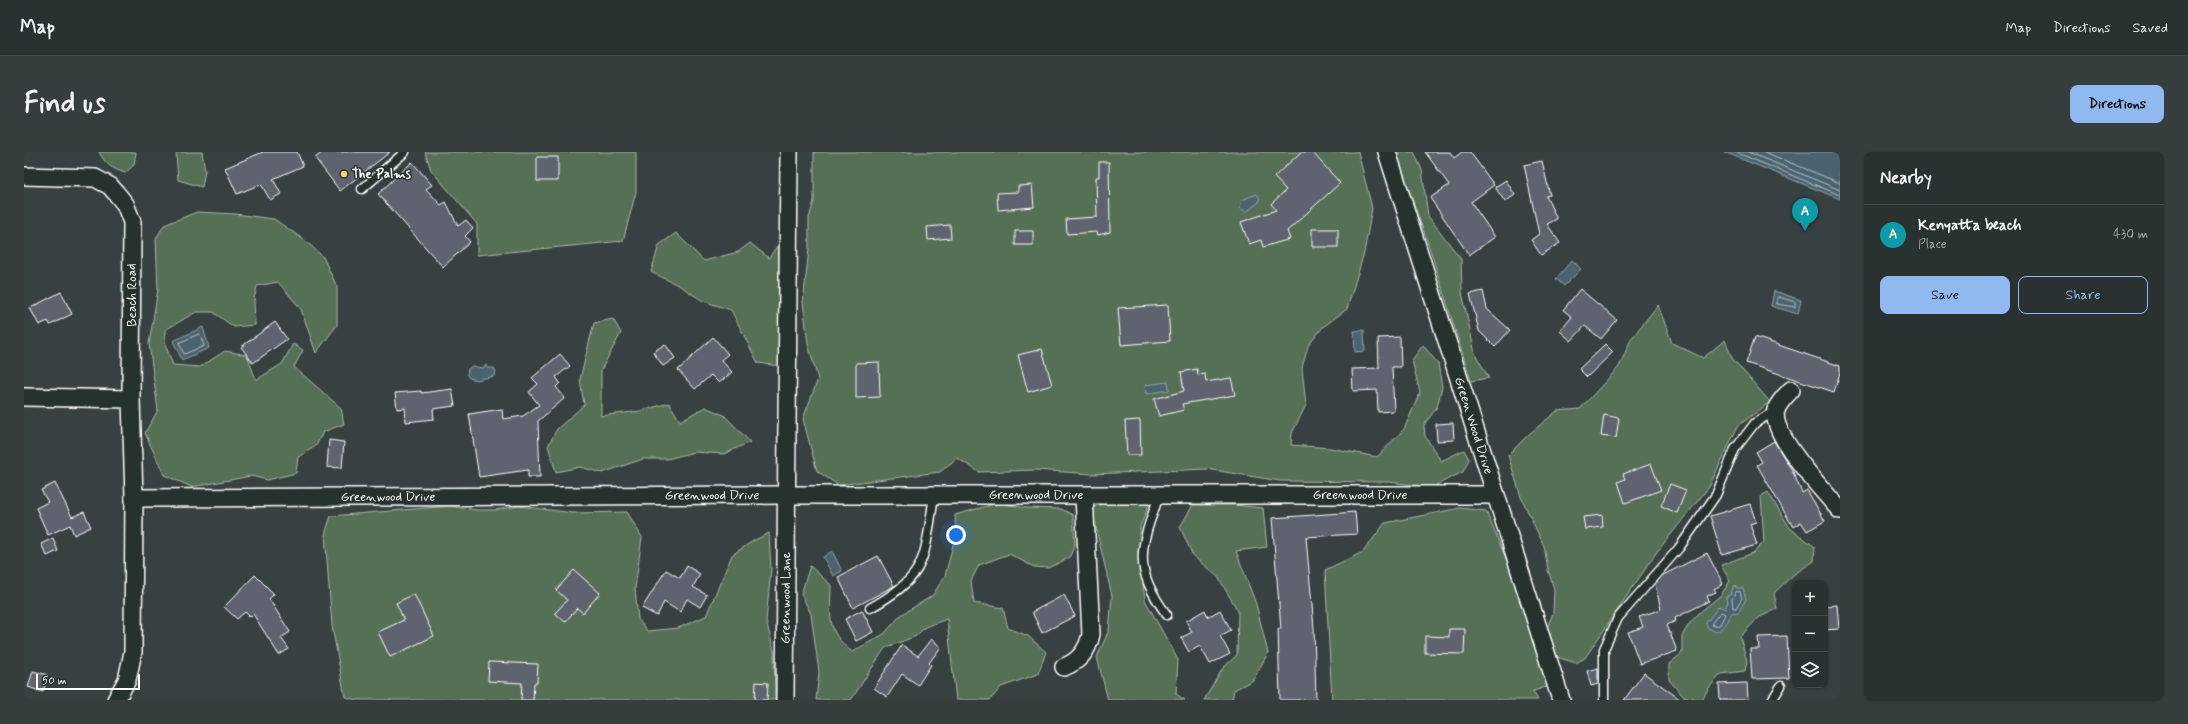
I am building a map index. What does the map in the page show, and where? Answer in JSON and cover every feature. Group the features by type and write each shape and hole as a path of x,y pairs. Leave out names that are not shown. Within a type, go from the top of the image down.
{"street":[{"name":"Greenwood Lane","path":"785,700 789,152"},
{"name":"Green Wood Drive","path":"1386,152 1560,700"},
{"name":"Beach Road","path":"24,176 95,178 110,186 125,204 132,222 132,399 134,498"},
{"path":"1791,390 1781,400 1776,411 1778,430 1809,475 1840,510"},
{"path":"24,397 132,399"},
{"name":"Greenwood Drive","path":"134,498 786,495 1495,495"},
{"path":"1064,667 1072,664 1084,653 1091,634 1084,496"},
{"path":"116,700 127,680 133,652 134,498"}],"lane":[{"path":"362,189 405,152"},
{"path":"1604,700 1604,649 1618,618 1679,548 1716,495 1735,449 1755,423 1776,411"},
{"path":"870,608 898,592 916,573 926,547 934,496"},
{"path":"1159,496 1149,525 1142,559 1148,586 1167,615"},
{"path":"1772,700 1781,686"}],"green space":[{"path":"99,152 136,152 134,165 125,173 106,163"},
{"path":"176,152 202,152 205,171 202,187 178,180"},
{"path":"425,152 636,152 636,192 623,241 477,255 477,224 431,170"},
{"path":"814,152 1358,152 1372,208 1364,253 1347,309 1323,327 1308,346 1302,368 1306,405 1292,433 1291,445 1330,448 1377,457 1404,429 1420,393 1412,360 1423,345 1438,364 1442,387 1437,407 1424,425 1425,436 1441,461 1464,450 1469,459 1463,472 1432,487 1389,482 1280,481 1207,469 1092,474 1036,470 979,472 957,458 940,472 838,485 817,471 803,419 818,379 808,344 803,302 809,249 809,218 814,201"},
{"path":"1395,152 1414,152 1422,170 1428,216 1461,259 1462,292 1475,354 1489,378 1471,381 1430,249"},
{"path":"197,212 235,214 274,219 307,242 323,257 337,287 337,325 316,353 301,309 278,282 257,286 254,300 255,325 234,327 213,312 196,312 165,330 165,344 173,365 200,367 225,351 247,355 256,380 282,364 293,344 303,350 294,367 341,408 344,424 323,432 316,446 298,457 296,473 267,480 251,476 192,487 164,475 145,433 158,410 149,344 158,289 156,239 164,225"},
{"path":"676,233 704,261 738,252 750,243 769,258 779,243 779,366 758,363 731,310 703,301 680,286 651,272 659,245"},
{"path":"1658,305 1672,343 1703,358 1725,340 1732,358 1770,402 1738,426 1709,487 1656,553 1585,658 1576,663 1557,657 1547,628 1553,613 1554,589 1548,570 1544,546 1521,497 1508,455 1528,435 1557,411 1580,409 1619,367 1631,339"},
{"path":"613,319 621,333 601,370 601,416 640,411 669,403 680,421 705,407 724,415 750,442 724,454 694,452 667,459 643,459 602,473 580,467 556,472 548,446 557,429 584,405 580,379 594,323"},
{"path":"1768,492 1790,528 1815,547 1814,561 1793,575 1774,593 1777,609 1758,618 1740,637 1747,661 1745,671 1721,674 1708,689 1702,700 1683,696 1669,680 1669,664 1682,653 1682,636 1689,624 1699,613 1721,595 1730,581 1721,565 1753,553 1764,542 1761,496","holes":["1735,585 1746,599 1730,615 1728,621 1706,623 1719,607 1725,609 1728,602 1726,597 1731,594"]},
{"path":"1127,499 1149,504 1140,527 1140,562 1145,600 1178,660 1176,694 1185,700 1108,700 1097,657 1109,630 1112,596 1091,507"},
{"path":"998,503 1027,508 1061,509 1073,515 1075,545 1069,558 1048,568 1034,567 1009,554 979,565 971,581 974,603 1003,608 1008,628 1028,636 1046,652 1038,674 1001,687 990,700 956,700 947,619 925,627 916,636 885,648 851,700 816,700 819,672 811,614 801,594 810,566 831,585 831,622 833,629 837,637 852,652 884,634 901,615 932,596 945,576 956,533 955,515"},
{"path":"1193,505 1234,505 1263,508 1267,547 1236,551 1256,604 1268,653 1253,680 1234,690 1232,700 1204,700 1223,668 1237,655 1238,611 1218,577 1193,556 1180,527"},
{"path":"450,506 476,510 495,510 519,506 573,513 627,512 642,537 635,589 638,619 647,631 678,628 706,616 732,555 753,541 769,533 771,569 766,621 774,651 775,700 357,700 345,697 332,626 325,534 331,516"},
{"path":"1460,508 1486,511 1524,602 1550,686 1533,691 1538,700 1332,700 1325,570 1363,552 1385,523"}],"water":[{"path":"1724,152 1840,152 1840,199"},
{"path":"1257,194 1260,199 1259,202 1246,212 1240,208 1242,200"},
{"path":"1572,260 1581,269 1564,286 1556,279"},
{"path":"1774,291 1801,300 1798,314 1771,306"},
{"path":"203,327 209,348 182,360 173,341"},
{"path":"1364,330 1365,351 1355,352 1354,331"},
{"path":"486,365 487,368 494,368 496,372 494,376 477,380 469,378 467,375 468,369 472,366 483,368"},
{"path":"1168,382 1169,390 1146,394 1145,385"},
{"path":"832,551 842,571 833,576 823,557"},
{"path":"1734,585 1736,588 1743,588 1746,599 1738,613 1733,612 1722,628 1716,632 1707,627 1706,623 1719,606 1725,609 1728,602 1726,597 1731,594"}],"building":[{"path":"263,152 297,152 303,166 273,179 281,194 270,200 261,184 237,194 225,168"},
{"name":"The Palms","path":"323,152 390,152 340,191 315,158"},
{"path":"1301,152 1312,152 1340,183 1287,231 1290,239 1263,247 1261,240 1249,244 1241,222 1276,210 1271,204 1286,190 1274,177"},
{"path":"1425,152 1450,152 1454,158 1462,152 1470,152 1494,185 1471,202 1495,237 1469,255 1430,198 1449,185"},
{"path":"537,157 558,157 558,181 537,181"},
{"path":"1542,161 1550,195 1546,196 1557,219 1547,224 1560,243 1541,255 1531,240 1539,234 1524,165"},
{"path":"412,162 432,185 426,189 441,205 446,202 458,226 466,220 473,228 465,236 470,242 443,267 378,194"},
{"path":"1099,162 1109,162 1110,232 1098,235 1097,232 1067,234 1066,219 1097,217 1096,177 1099,177"},
{"path":"1506,180 1515,195 1505,202 1495,187"},
{"path":"1032,185 1034,207 998,210 997,193 1018,192 1018,186"},
{"path":"950,225 951,238 928,240 927,227"},
{"path":"1312,229 1338,229 1338,247 1312,247"},
{"path":"1015,231 1033,231 1033,245 1015,245"},
{"path":"1580,289 1617,320 1601,339 1585,326 1571,341 1560,331 1572,317 1563,310"},
{"path":"1483,291 1487,309 1510,330 1495,347 1479,331 1470,294"},
{"path":"61,292 72,314 50,325 48,321 39,325 30,308"},
{"path":"1168,305 1170,341 1121,345 1118,308"},
{"path":"275,322 287,339 253,363 241,347"},
{"path":"713,337 728,354 721,360 732,372 719,383 711,375 695,389 678,370"},
{"path":"1400,337 1401,367 1392,367 1394,411 1378,412 1377,390 1353,391 1352,369 1379,368 1378,338"},
{"path":"1755,337 1840,366 1840,373 1834,392 1746,363"},
{"path":"665,344 675,358 663,366 653,352"},
{"path":"1605,344 1613,352 1587,377 1579,369"},
{"path":"1042,349 1052,385 1028,392 1018,355"},
{"path":"560,354 570,366 556,377 560,383 556,387 565,398 538,421 540,477 528,477 528,470 479,477 469,414 502,409 503,419 523,416 539,405 529,392 538,384 532,378"},
{"path":"879,362 880,397 856,398 856,363"},
{"path":"1197,369 1198,375 1205,374 1206,382 1231,378 1235,395 1182,404 1184,410 1159,416 1154,399 1184,391 1181,372"},
{"path":"452,389 455,406 433,409 434,419 406,422 405,408 397,409 395,393 421,391 421,393"},
{"path":"1604,415 1619,418 1616,438 1601,436"},
{"path":"1140,420 1141,455 1127,455 1125,421"},
{"path":"1453,423 1454,440 1437,441 1436,424"},
{"path":"329,440 344,442 342,468 327,467"},
{"path":"1774,441 1793,472 1802,493 1807,490 1825,521 1807,531 1801,522 1793,527 1757,465 1762,462 1756,452"},
{"path":"1651,464 1661,490 1625,503 1618,482 1625,479 1623,474"},
{"path":"55,483 72,517 84,512 91,527 74,535 70,525 48,535 36,508 48,502 41,490"},
{"path":"1670,484 1686,490 1677,513 1661,506"},
{"path":"1750,504 1756,522 1750,524 1757,545 1722,555 1710,516"},
{"path":"1355,512 1357,534 1306,537 1314,628 1316,700 1280,700 1278,629 1281,629 1272,518"},
{"path":"1602,515 1603,527 1585,529 1583,517"},
{"path":"53,538 58,551 47,556 41,544"},
{"path":"1707,553 1723,584 1714,589 1716,592 1707,596 1709,601 1675,618 1676,621 1667,625 1677,651 1640,664 1628,632 1643,627 1639,617 1661,609 1655,584 1663,575"},
{"path":"878,556 894,586 853,608 838,577"},
{"path":"687,566 700,574 693,587 707,595 700,607 687,599 680,612 664,602 657,616 642,608 666,570 680,578"},
{"path":"574,570 600,593 583,613 577,608 565,622 555,613 567,600 556,590"},
{"path":"255,575 274,594 269,599 290,632 281,638 289,649 279,655 253,614 250,617 245,612 237,619 224,607"},
{"path":"414,594 434,636 390,657 378,632 404,620 396,603"},
{"path":"1064,595 1075,616 1042,633 1032,612"},
{"path":"1837,605 1839,629 1828,630 1828,606"},
{"path":"862,610 873,632 856,641 845,619"},
{"path":"1205,610 1208,617 1220,610 1231,630 1220,636 1230,654 1210,664 1200,646 1189,652 1181,638 1192,632 1186,621"},
{"path":"1449,629 1465,629 1464,654 1425,653 1425,636 1449,637"},
{"path":"1787,636 1789,678 1752,679 1750,649 1759,649 1758,637"},
{"path":"931,639 941,647 929,663 931,665 918,685 902,674 887,697 874,688 902,645 918,656"},
{"path":"489,662 538,664 537,683 534,683 533,700 521,700 522,683 488,681"},
{"path":"1598,668 1598,684 1591,686 1587,671"},
{"path":"33,671 48,675 43,692 28,687"},
{"path":"1644,673 1681,700 1624,700"},
{"path":"756,682 768,683 767,700 755,700"},
{"path":"1747,683 1748,700 1720,700 1719,684"}],"place":[{"name":"The Palms","path":"344,174"},
{"name":"Kenyatta beach","path":"1805,231"}]}
